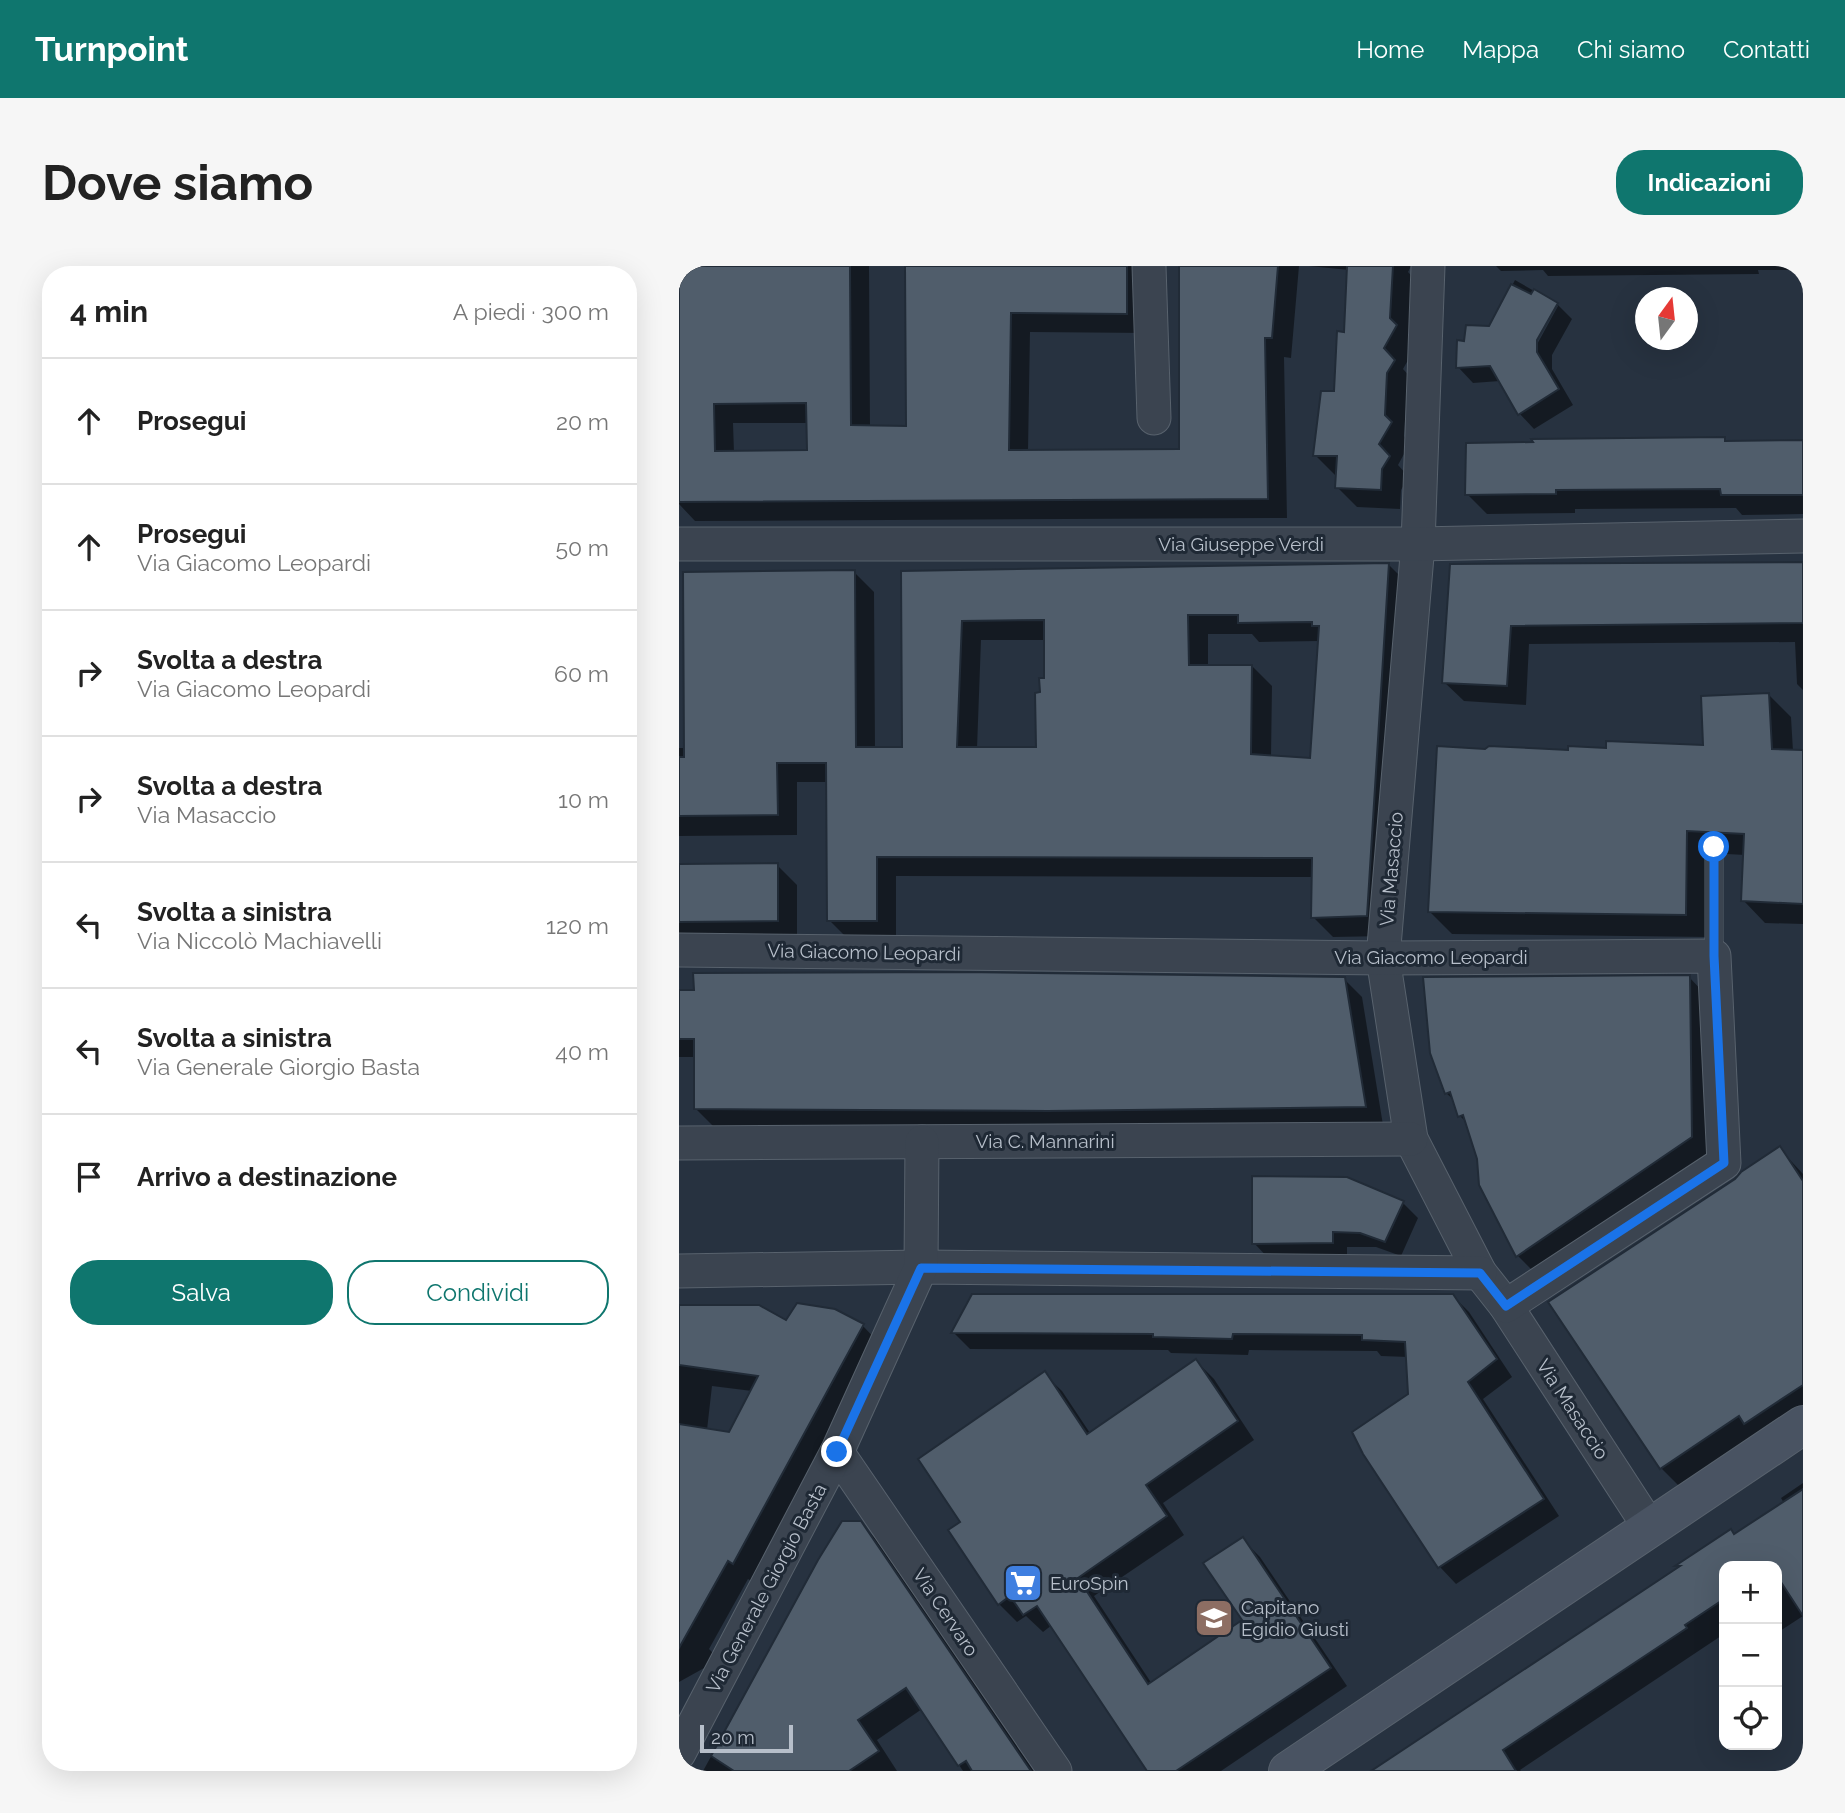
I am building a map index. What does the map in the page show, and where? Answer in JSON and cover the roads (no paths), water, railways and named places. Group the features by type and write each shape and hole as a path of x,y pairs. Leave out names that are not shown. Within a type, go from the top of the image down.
{"main road":[{"path":"1287,1771 1803,1425"}],"street":[{"path":"1149,266 1154,418"},
{"name":"Via Masaccio","path":"1429,266 1418,544 1383,958 1411,1139 1480,1273 1506,1306 1650,1528"},
{"name":"Via Giuseppe Verdi","path":"679,544 1418,544 1803,536"},
{"name":"Via Giacomo Leopardi","path":"679,950 1383,958 1714,956"},
{"path":"1506,1306 1724,1163 1714,956"},
{"name":"Via C. Mannarini","path":"679,1143 1411,1139"},
{"name":"Via Generale Giorgio Basta","path":"679,1753 837,1452 921,1268 922,1142"},
{"path":"679,1270 921,1268 1480,1273"},
{"name":"Via Cervaro","path":"837,1452 1055,1771"}],"lane":[{"path":"1714,847 1714,956"}],"place":[{"name":"EuroSpin","path":"1023,1583"},
{"name":"Capitano Egidio Giusti","path":"1214,1618"}]}
